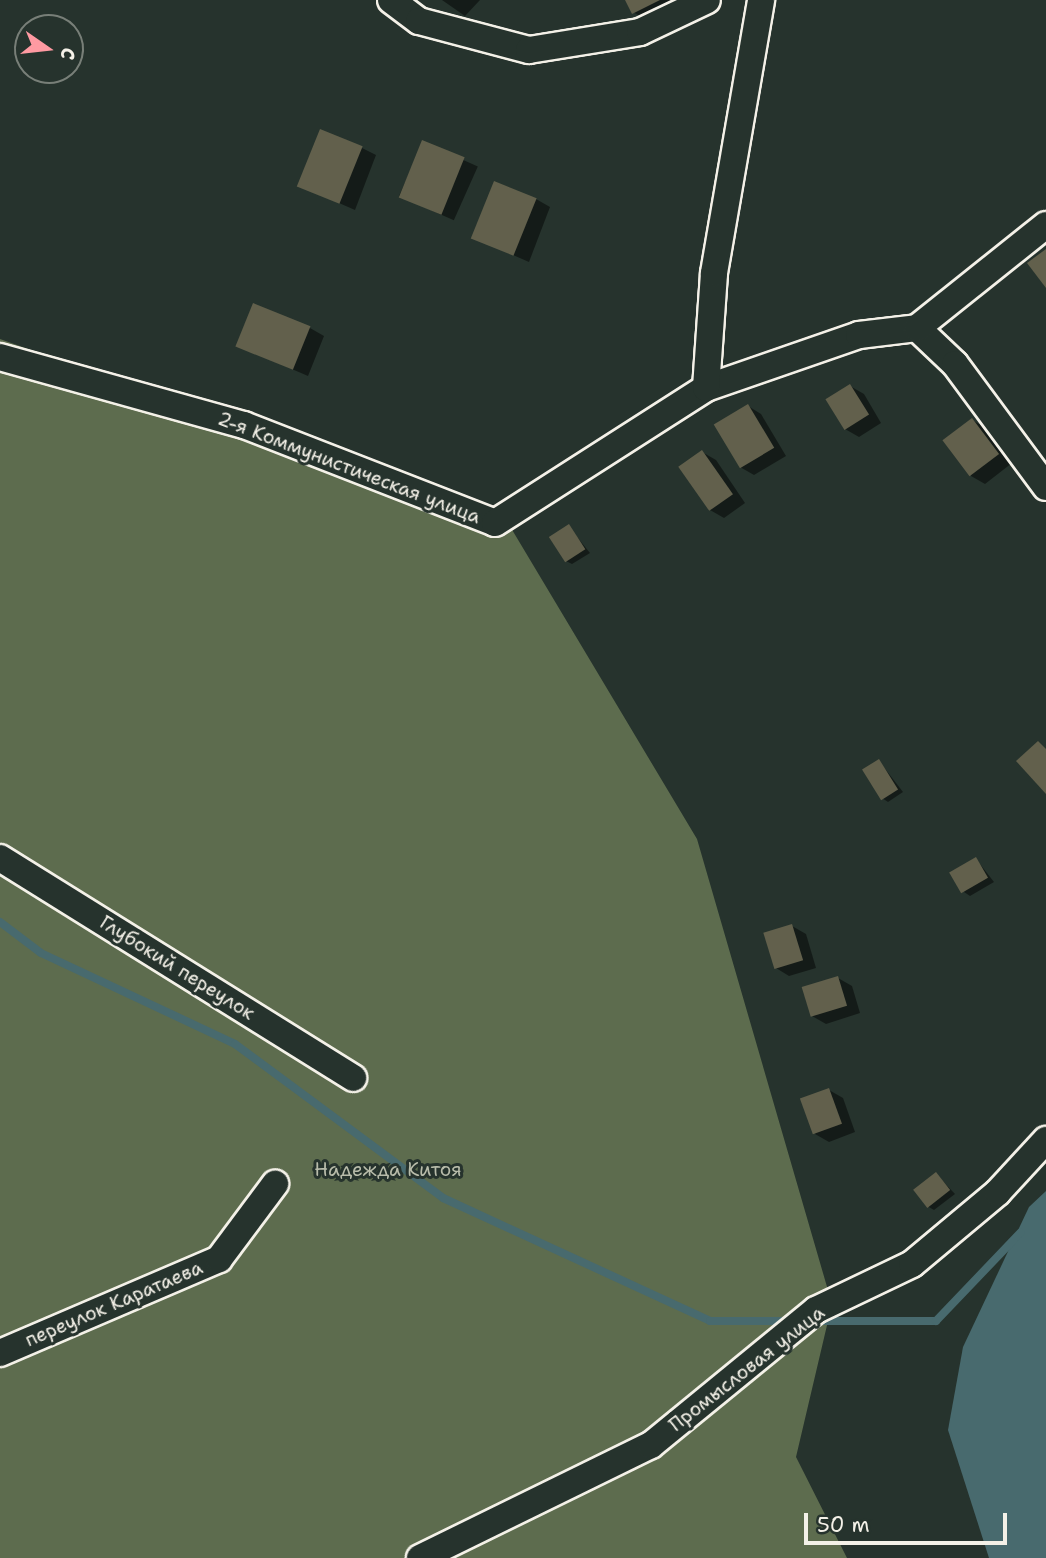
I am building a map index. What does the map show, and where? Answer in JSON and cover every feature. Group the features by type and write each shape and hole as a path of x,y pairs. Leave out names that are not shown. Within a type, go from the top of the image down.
{"street":[{"path":"391,0 419,21 529,50 640,32 707,0"},
{"path":"761,0 714,274 706,388 859,335 917,328 1046,225"},
{"path":"917,328 954,364 1046,487"},
{"name":"2-я Коммунистическая улица","path":"0,357 244,425 495,523 706,388"},
{"name":"Глубокий переулок","path":"0,858 353,1078"},
{"name":"Промысловая улица","path":"420,1558 650,1444 816,1310 912,1264 998,1192 1046,1140"},
{"name":"переулок Каратаева","path":"0,1353 219,1259 275,1184"}],"green space":[{"name":"Надежда Китоя","path":"0,339 505,518 697,839 832,1304 796,1457 847,1558 0,1558"}],"water":[{"path":"1046,1191 1046,1558 989,1558 948,1430 963,1347 1029,1207"}],"building":[{"path":"625,0 660,0 632,14"},
{"path":"320,129 363,146 339,204 297,186"},
{"path":"422,140 465,157 441,215 399,197"},
{"path":"494,181 537,198 513,256 471,238"},
{"path":"1046,249 1046,288 1027,263"},
{"path":"253,303 310,326 293,370 235,347"},
{"path":"850,384 869,415 844,430 825,399"},
{"path":"748,404 774,448 740,468 714,425"},
{"path":"972,418 999,454 970,476 942,440"},
{"path":"702,450 733,494 709,511 678,467"},
{"path":"569,524 585,549 565,562 549,537"},
{"path":"1038,741 1046,749 1046,794 1016,761"},
{"path":"879,759 898,790 881,800 862,770"},
{"path":"976,857 988,878 961,893 949,873"},
{"path":"792,924 803,960 774,969 763,933"},
{"path":"838,976 847,1006 811,1017 802,987"},
{"path":"829,1088 842,1124 813,1134 800,1099"},
{"path":"936,1172 950,1190 927,1208 913,1190"}],"waterway":[{"path":"0,922 41,953 235,1044 443,1198 710,1321 792,1321"},
{"path":"815,1321 936,1321 1020,1233"}]}
